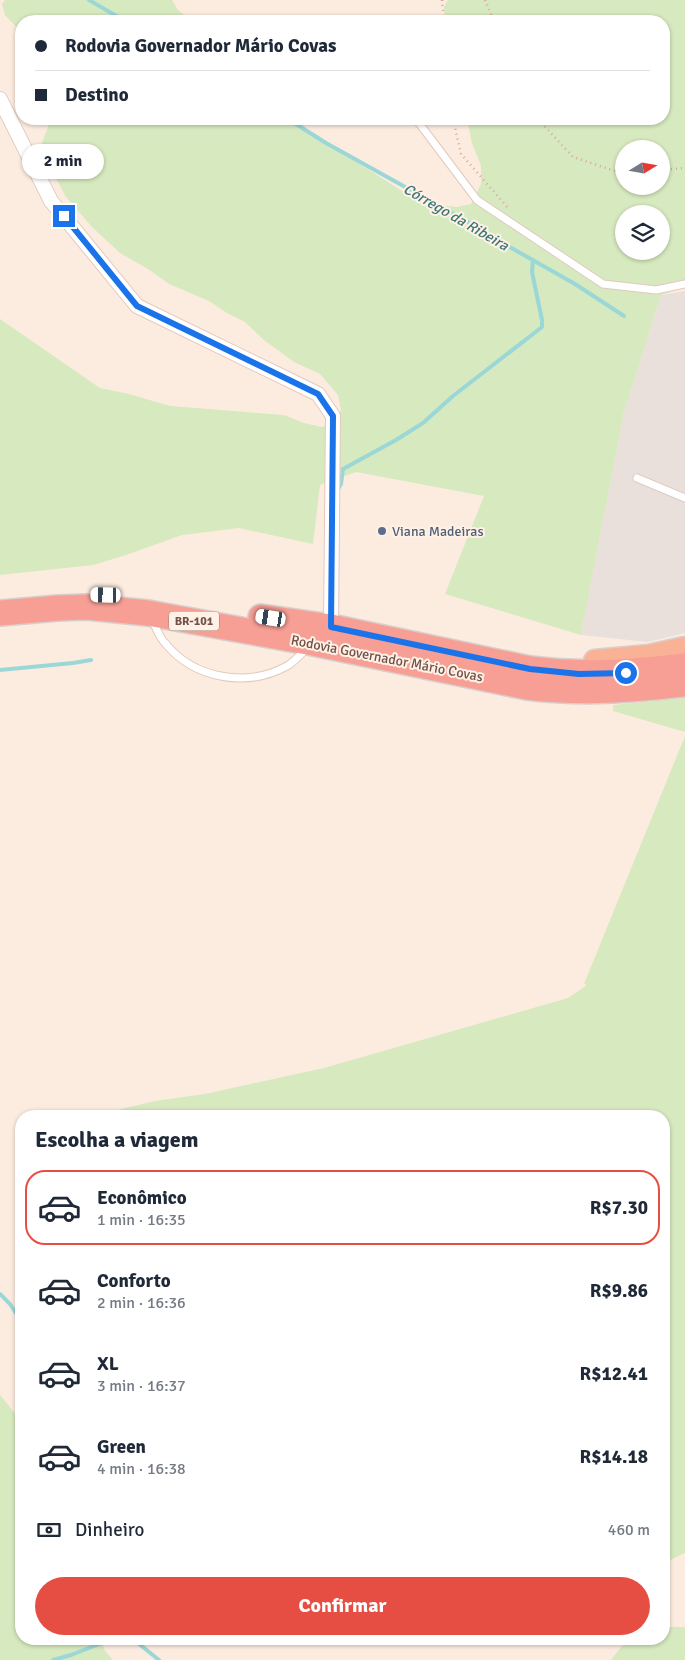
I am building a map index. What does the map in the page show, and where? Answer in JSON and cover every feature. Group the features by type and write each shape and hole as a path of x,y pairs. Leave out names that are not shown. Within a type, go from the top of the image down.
{"highway":[{"name":"Rodovia Governador Mário Covas","path":"0,600 51,595 121,596 322,635 527,687 603,692 685,684"},
{"name":"Rodovia Governador Mário Covas","path":"0,613 58,608 87,608 148,613 322,635 390,640 530,669 554,672 602,674 685,666"},
{"path":"390,640 490,655 576,661 632,658 685,648"}],"street":[{"path":"0,100 51,201 137,306 318,394 333,416 322,635"}],"lane":[{"path":"421,125 477,200 603,284 656,290 685,284"},
{"path":"637,478 685,498"},
{"path":"148,613 164,643 190,666 222,678 256,678 288,666 322,635"}],"path":[{"path":"442,0 443,15"},
{"path":"485,0 491,15"},
{"path":"454,125 461,154 511,211"},
{"path":"544,125 573,157 615,171"},
{"path":"670,169 685,168"}],"shaded area":[{"path":"685,291 685,633 648,642 581,635 624,412 661,295"}],"green space":[{"path":"5,0 172,0 178,10 184,15 15,15 15,26 5,15 2,4"},
{"path":"448,0 685,0 685,287 661,295 624,412 581,635 445,594 484,496 356,472 320,485 313,544 239,528 182,535 93,565 0,575 0,319 100,388 170,406 284,415 304,423 322,427 335,421 341,410 338,395 320,374 294,362 265,341 245,322 209,301 169,284 120,253 92,227 66,197 42,152 42,143 48,125 298,125 421,203 457,207 471,204 481,184 481,166 472,143 468,125 670,125 670,15 445,15 444,7"},
{"path":"685,698 685,732 613,711 613,705"},
{"path":"685,736 685,1553 670,1560 670,1110 118,1110 155,1101 205,1094 324,1068 568,998 587,985 584,984"},
{"path":"0,1395 15,1414 15,1645 103,1645 105,1651 113,1660 0,1660"},
{"path":"670,1627 685,1627 685,1660 611,1660 622,1646 670,1645"}],"waterway":[{"name":"Córrego da Ribeira","path":"89,0 115,15"},
{"name":"Córrego da Ribeira","path":"298,125 575,284 624,316"},
{"path":"337,491 341,484 343,469 423,423 453,396 542,327 532,272 533,260"},
{"path":"0,670 91,660"},
{"path":"0,1294 15,1312"},
{"path":"53,1660 97,1645"},
{"path":"140,1645 159,1660"}],"place":[{"name":"Viana Madeiras","path":"382,531"}],"route":[{"path":"64,216 137,306 318,394 333,416 331,627 366,636 530,669 579,674 626,673"}]}
